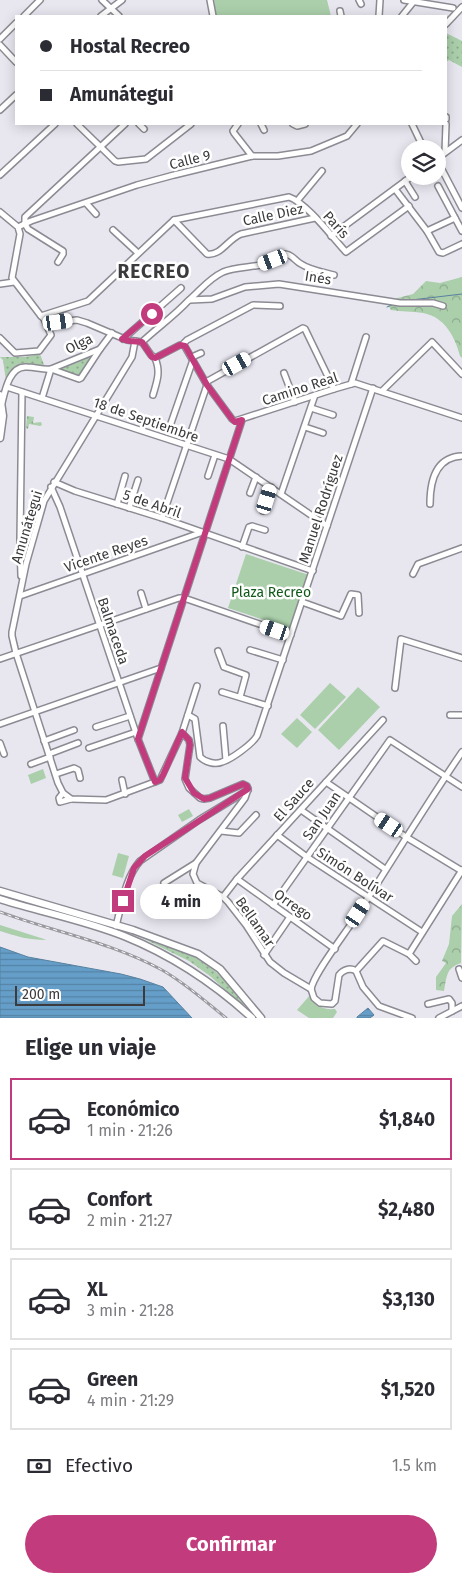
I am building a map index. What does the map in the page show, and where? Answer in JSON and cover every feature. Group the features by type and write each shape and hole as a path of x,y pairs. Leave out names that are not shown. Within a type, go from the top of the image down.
{"main road":[{"path":"0,395 3,416 0,438"},
{"path":"0,892 168,942 204,957 220,969 261,1018"},
{"path":"0,899 123,936 158,951 205,980 252,1018"}],"street":[{"path":"25,15 40,0"},
{"path":"102,0 117,15"},
{"path":"102,15 122,0"},
{"path":"210,0 213,15"},
{"path":"379,15 380,0"},
{"path":"404,0 453,8"},
{"path":"405,15 414,1"},
{"path":"447,23 462,7"},
{"path":"0,39 15,25"},
{"path":"0,45 15,61"},
{"path":"0,110 15,96"},
{"path":"0,175 54,125"},
{"path":"78,125 115,161 146,159 190,125"},
{"path":"58,262 63,251 28,229 25,224 25,217 124,125"},
{"path":"140,125 144,130"},
{"path":"237,125 234,128 234,133 252,156"},
{"path":"262,125 264,130"},
{"name":"Calle 9","path":"18,227 137,185 252,156 278,156 311,150 347,136 356,125"},
{"path":"412,125 420,140"},
{"path":"445,140 446,125"},
{"path":"446,151 462,141"},
{"path":"297,201 322,170"},
{"path":"446,175 459,196 462,208"},
{"path":"331,236 401,184"},
{"path":"408,185 415,197"},
{"path":"438,186 462,231"},
{"path":"395,188 427,231 440,253 442,254 462,244"},
{"name":"París","path":"174,220 286,197 297,201 346,252 409,206"},
{"path":"86,203 96,214"},
{"path":"0,212 18,227 20,234 12,275 14,282 42,318 51,335"},
{"name":"Calle Diez","path":"174,220 207,254 213,254 219,252 233,237 241,234 315,218"},
{"path":"427,231 455,218"},
{"path":"42,318 88,301 174,220"},
{"path":"113,230 138,253"},
{"path":"142,342 190,300 207,282 224,271 264,264 281,255 290,255 300,264 334,275"},
{"path":"0,284 14,282"},
{"name":"Inés","path":"190,300 212,299 245,287 279,284 400,303 433,303 443,306"},
{"path":"122,339 181,288"},
{"path":"155,358 253,305 280,306"},
{"path":"42,318 48,322 77,320 112,333 122,339 142,342 152,357 155,358 159,367 153,395"},
{"path":"0,338 15,352 35,352 42,349 58,322"},
{"path":"162,518 206,383 302,328 305,330 334,389"},
{"name":"Olga","path":"2,403 13,373 20,368 51,369 100,349 112,333"},
{"path":"352,384 366,337"},
{"name":"Amunátegui","path":"63,793 34,712 12,636 26,564 44,501 132,357 135,341"},
{"path":"382,391 432,342 462,374"},
{"path":"183,344 206,383 232,419 235,422 242,420"},
{"path":"42,398 51,369 79,379 100,349"},
{"path":"170,426 192,358 201,353"},
{"path":"284,374 295,402"},
{"name":"Camino Real","path":"242,420 352,384 373,388 462,418"},
{"name":"18 de Septiembre","path":"7,387 229,459 327,526"},
{"name":"Manuel Rodríguez","path":"226,760 254,741 268,706 373,388"},
{"path":"22,392 20,540 22,587"},
{"path":"281,494 315,395"},
{"path":"311,408 333,416"},
{"path":"138,739 203,533 242,420"},
{"path":"305,426 323,433"},
{"path":"208,476 215,455"},
{"path":"430,504 432,480 439,466 450,458 462,456"},
{"path":"117,504 125,476"},
{"path":"250,493 256,477"},
{"path":"129,508 138,480"},
{"name":"5 de Abril","path":"53,484 162,518 313,571"},
{"name":"Balmaceda","path":"53,484 130,716 155,782"},
{"path":"264,511 271,487"},
{"path":"242,547 249,526 265,530"},
{"name":"Vicente Reyes","path":"20,596 203,533"},
{"path":"414,574 418,564 462,548"},
{"path":"141,593 146,609"},
{"path":"302,602 341,616 351,594 354,594 358,595 359,613"},
{"path":"0,659 99,624 172,600 184,598 291,635"},
{"path":"395,688 400,639 462,658"},
{"path":"250,650 283,660"},
{"path":"218,651 224,667 246,676 240,697"},
{"path":"0,724 161,668"},
{"path":"71,799 63,793 58,798 60,802 71,799 106,800 160,780 182,732 197,686"},
{"path":"222,692 268,706"},
{"path":"188,715 195,719 197,725 198,753 201,759 209,762 220,763 226,760 223,726"},
{"path":"450,715 462,715"},
{"path":"96,728 130,716"},
{"name":"El Sauce","path":"223,897 237,879 383,720"},
{"path":"44,741 74,730"},
{"path":"89,748 136,732"},
{"path":"182,732 189,740 190,745 185,778 194,793 204,799 243,784 248,789"},
{"name":"San Juan","path":"273,905 390,740 445,776"},
{"path":"0,743 4,754"},
{"path":"31,764 78,743"},
{"path":"311,989 318,974 462,752"},
{"path":"56,774 74,768 78,770 80,778"},
{"path":"445,776 462,787"},
{"path":"122,780 125,794"},
{"path":"326,782 406,837 462,870 409,954"},
{"path":"164,883 196,863 245,798 248,789"},
{"path":"116,926 130,877 140,861 248,789"},
{"path":"301,810 385,869"},
{"path":"221,831 239,833 256,815"},
{"name":"Simón Bolívar","path":"278,835 368,898 422,932"},
{"name":"Bellamar","path":"196,863 194,874 197,883 223,897 246,925 264,955 279,969 311,989 314,998 320,1004 332,1004 336,998 339,975 348,969 356,971"},
{"name":"Orrego","path":"237,879 335,949"},
{"path":"264,955 290,917"},
{"path":"412,1018 398,1016 379,1006 363,987 356,971 383,941 409,954 416,962"},
{"path":"459,969 462,978"},
{"path":"428,1004 449,999 452,1003 452,1011"},
{"path":"440,1018 462,1006"}],"green space":[{"path":"214,0 327,0 331,15 216,15"},
{"path":"447,34 462,41 462,67 449,60 447,61"},
{"path":"462,277 462,358 452,335 443,323 431,315 423,313 391,310 386,301 413,294 426,281 440,283"},
{"path":"40,354 45,367 22,363 15,367 6,381 3,360 0,357 25,357"},
{"path":"93,356 80,375 76,376 57,370 58,368"},
{"path":"27,416 34,417 33,423 41,422 42,425 29,424 28,429 26,428"},
{"name":"Plaza Recreo","path":"246,554 309,575 291,629 228,608"},
{"path":"330,683 346,697 315,729 300,715"},
{"path":"358,687 380,707 339,750 318,730"},
{"path":"297,718 312,732 297,748 281,734"},
{"path":"43,769 46,778 31,784 28,775"},
{"path":"189,809 193,816 182,822 178,815"},
{"path":"118,853 129,856 123,878 112,875"},
{"path":"462,904 461,963 450,970 444,991 436,990 436,977 446,963 442,961 449,944 452,916"},
{"path":"0,925 46,940 6,933 0,931"},
{"path":"132,933 171,946 199,959 218,974 244,1005 189,961"},
{"path":"311,994 315,1002 320,1006 326,1009 335,1009 337,1012 333,1018 309,1018 297,1010"}],"water":[{"path":"0,947 28,957 121,974 163,987 192,1018 0,1018"},
{"path":"368,1008 374,1015 370,1018 357,1018 357,1017"}],"waterway":[{"path":"403,301 462,294"},
{"path":"387,307 392,305"}],"railway":[{"path":"0,912 143,960 195,992 226,1018"}],"district":[{"name":"RECREO","path":"154,271"}],"route":[{"path":"123,901 134,868 145,856 248,789 243,784 204,799 194,793 189,788 185,778 190,745 189,740 182,732 163,775 160,780 155,782 138,739 242,420 235,422 232,419 207,385 183,344 155,358 152,357 142,342 122,339 152,314"}]}
